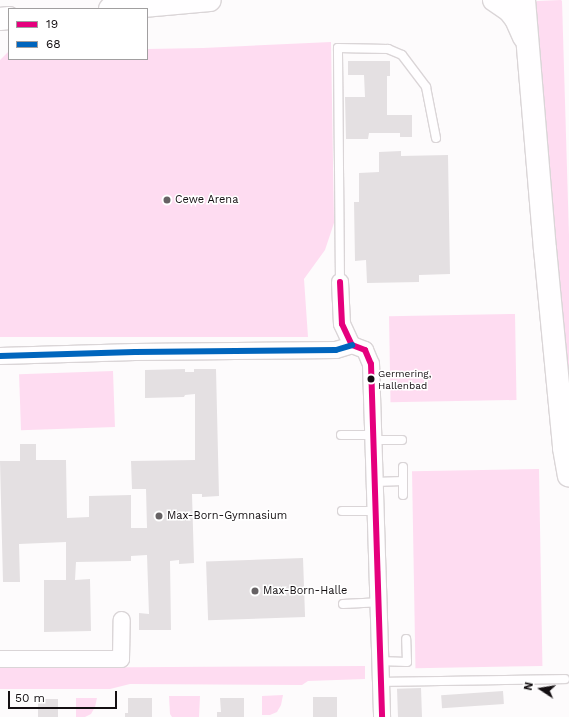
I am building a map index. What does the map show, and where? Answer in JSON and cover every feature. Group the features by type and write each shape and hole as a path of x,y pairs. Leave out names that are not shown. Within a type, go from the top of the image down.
{"main road":[{"path":"121,8 210,0"},
{"path":"494,0 509,10 516,19 528,47"},
{"path":"524,0 564,448 569,476"}],"street":[{"path":"340,282 342,324 352,344 365,350 371,364 382,717"},
{"path":"0,356 135,352 336,350 352,344"},
{"path":"0,659 121,659 122,620"}],"lane":[{"path":"340,282 338,48 388,49 402,55 426,87 436,138"},
{"path":"341,435 402,440"},
{"path":"403,467 403,495"},
{"path":"375,482 404,481"},
{"path":"342,511 376,511"},
{"path":"343,604 378,602"},
{"path":"380,661 406,662 406,639"},
{"path":"380,682 565,679"}],"shaded area":[{"path":"561,0 569,236 569,419 534,5 537,1"},
{"name":"Cewe Arena","path":"331,42 334,223 325,250 304,279 308,337 0,337 0,60 8,52 8,60 148,60 148,49"},
{"path":"515,314 517,400 391,402 389,316"},
{"path":"113,371 115,427 21,430 19,374"},
{"path":"539,469 542,666 415,668 412,471"},
{"path":"365,666 365,679 308,681 302,685 130,684 110,689 0,689 0,668"},
{"path":"283,695 281,705 277,712 270,715 262,715 262,696"},
{"path":"169,696 200,696 199,717 172,717 170,714"},
{"path":"76,698 97,698 95,707 91,714 85,717 76,717"}],"building":[{"path":"348,61 390,61 390,76 387,76 387,115 412,115 412,137 400,137 400,133 369,133 368,139 346,139 345,97 365,97 364,75 348,75"},
{"path":"401,151 401,156 448,155 450,274 419,275 419,282 367,283 366,260 355,261 354,202 359,202 359,173 379,172 379,152"},
{"path":"185,369 185,372 194,372 194,369 216,369 219,496 202,497 202,494 192,494 194,563 179,564 179,560 170,561 171,630 139,630 139,613 149,614 147,555 131,556 131,561 76,562 75,580 90,579 91,631 44,632 44,580 66,580 66,542 19,544 20,582 3,582 0,461 20,461 20,444 36,444 36,460 66,460 67,518 89,517 89,496 131,495 131,528 147,528 146,489 132,489 131,461 195,460 195,394 185,395 184,397 145,398 145,370"},
{"name":"Max-Born-Halle","path":"303,558 305,617 208,620 206,561"},
{"path":"421,688 422,717 398,717 397,689"},
{"path":"503,691 504,704 442,708 441,695"},
{"path":"313,697 337,697 337,717 313,717"},
{"path":"128,698 152,698 152,717 125,717 125,713 128,713"},
{"path":"220,698 244,698 244,717 217,717 217,712 221,712"},
{"path":"38,699 58,699 58,717 38,717"}],"transit line":[{"name":"19","path":"340,282 342,324 352,345 365,350 371,364 382,717"},
{"name":"68","path":"0,356 135,352 336,350 352,345"}],"place":[{"name":"Cewe Arena","path":"167,200"},
{"name":"Germering, Hallenbad","path":"371,379"},
{"name":"Max-Born-Gymnasium","path":"159,516"},
{"name":"Max-Born-Halle","path":"255,591"}]}
